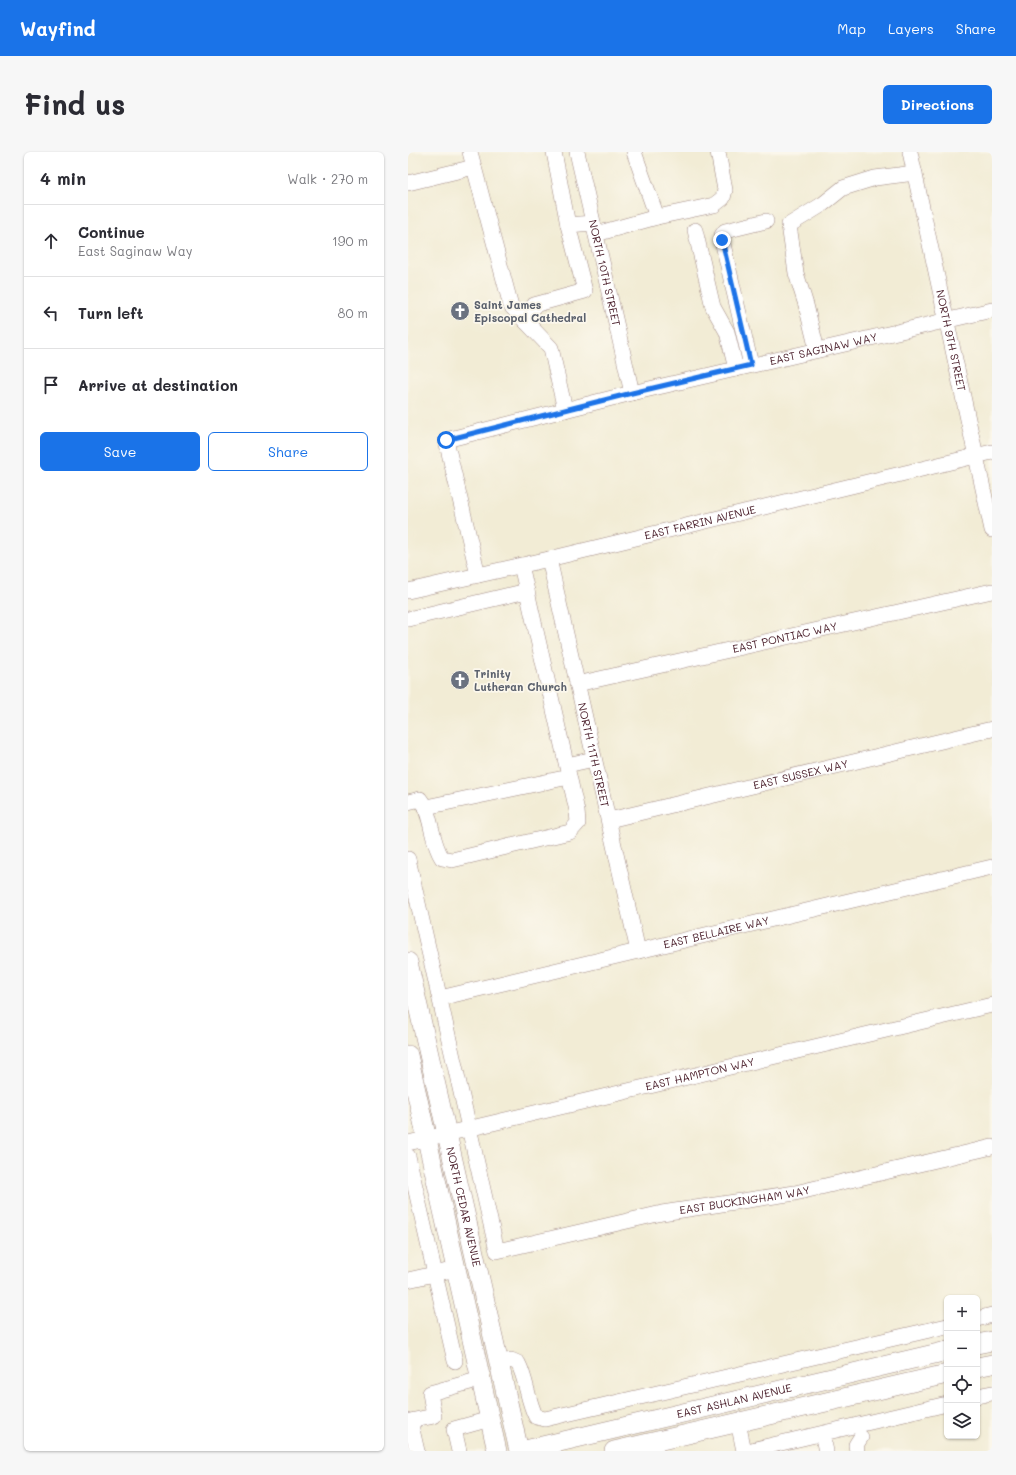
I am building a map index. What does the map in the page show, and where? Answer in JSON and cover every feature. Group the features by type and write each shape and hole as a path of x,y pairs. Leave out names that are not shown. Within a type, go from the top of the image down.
{"main road":[{"name":"NORTH CEDAR AVENUE","path":"408,962 446,1134 520,1451"},
{"name":"NORTH CEDAR AVENUE","path":"408,1055 497,1451"},
{"path":"980,1343 992,1341"},
{"name":"EAST ASHLAN AVENUE","path":"520,1451 944,1352"},
{"path":"980,1366 992,1364"},
{"name":"EAST ASHLAN AVENUE","path":"614,1451 944,1375"}],"street":[{"path":"470,152 511,306 551,348 565,410"},
{"path":"526,322 534,305 585,291 568,225 554,152"},
{"name":"NORTH 10TH STREET","path":"577,152 632,393"},
{"path":"634,152 657,218"},
{"path":"568,225 594,228 657,218 714,205 723,198 725,190 718,152"},
{"name":"NORTH 9TH STREET","path":"910,152 992,530"},
{"path":"408,183 474,167"},
{"path":"817,350 806,305 796,273 789,226 823,204 843,188 875,178 915,173"},
{"path":"751,365 722,235 726,231 766,222"},
{"path":"695,230 713,307 727,332 736,369"},
{"name":"EAST SAGINAW WAY","path":"478,575 446,440 632,393 992,310"},
{"name":"EAST FARRIN AVENUE","path":"408,591 549,559 992,452"},
{"name":"NORTH 11TH STREET","path":"549,559 638,951"},
{"path":"408,802 420,799 426,807 437,850 442,858 452,860 570,832 578,823 577,811 521,565"},
{"name":"EAST PONTIAC WAY","path":"577,684 992,590"},
{"path":"408,619 527,591"},
{"name":"EAST SUSSEX WAY","path":"608,820 992,729"},
{"path":"426,807 568,771 594,759"},
{"path":"408,859 470,1128"},
{"name":"EAST BELLAIRE WAY","path":"440,998 992,867"},
{"name":"EAST HAMPTON WAY","path":"408,1143 992,1005"},
{"name":"EAST BUCKINGHAM WAY","path":"470,1128 497,1251 662,1213 795,1194 992,1147"},
{"path":"408,1156 454,1361"},
{"path":"408,1280 456,1269"},
{"path":"980,1318 992,1315"},
{"path":"499,1363 511,1360 518,1363 522,1371 531,1408 536,1417 545,1419 944,1327"},
{"path":"434,1416 430,1393 481,1380"},
{"path":"980,1395 992,1393"},
{"path":"738,1422 746,1451 944,1405"},
{"path":"417,1451 410,1422 434,1416 454,1429 459,1451"},
{"path":"454,1429 490,1419"},
{"path":"822,1434 826,1451"}],"place":[{"name":"Saint James Episcopal Cathedral","path":"460,311"},
{"name":"Trinity Lutheran Church","path":"460,680"}],"route":[{"path":"446,440 632,393 751,365 722,240"}]}
